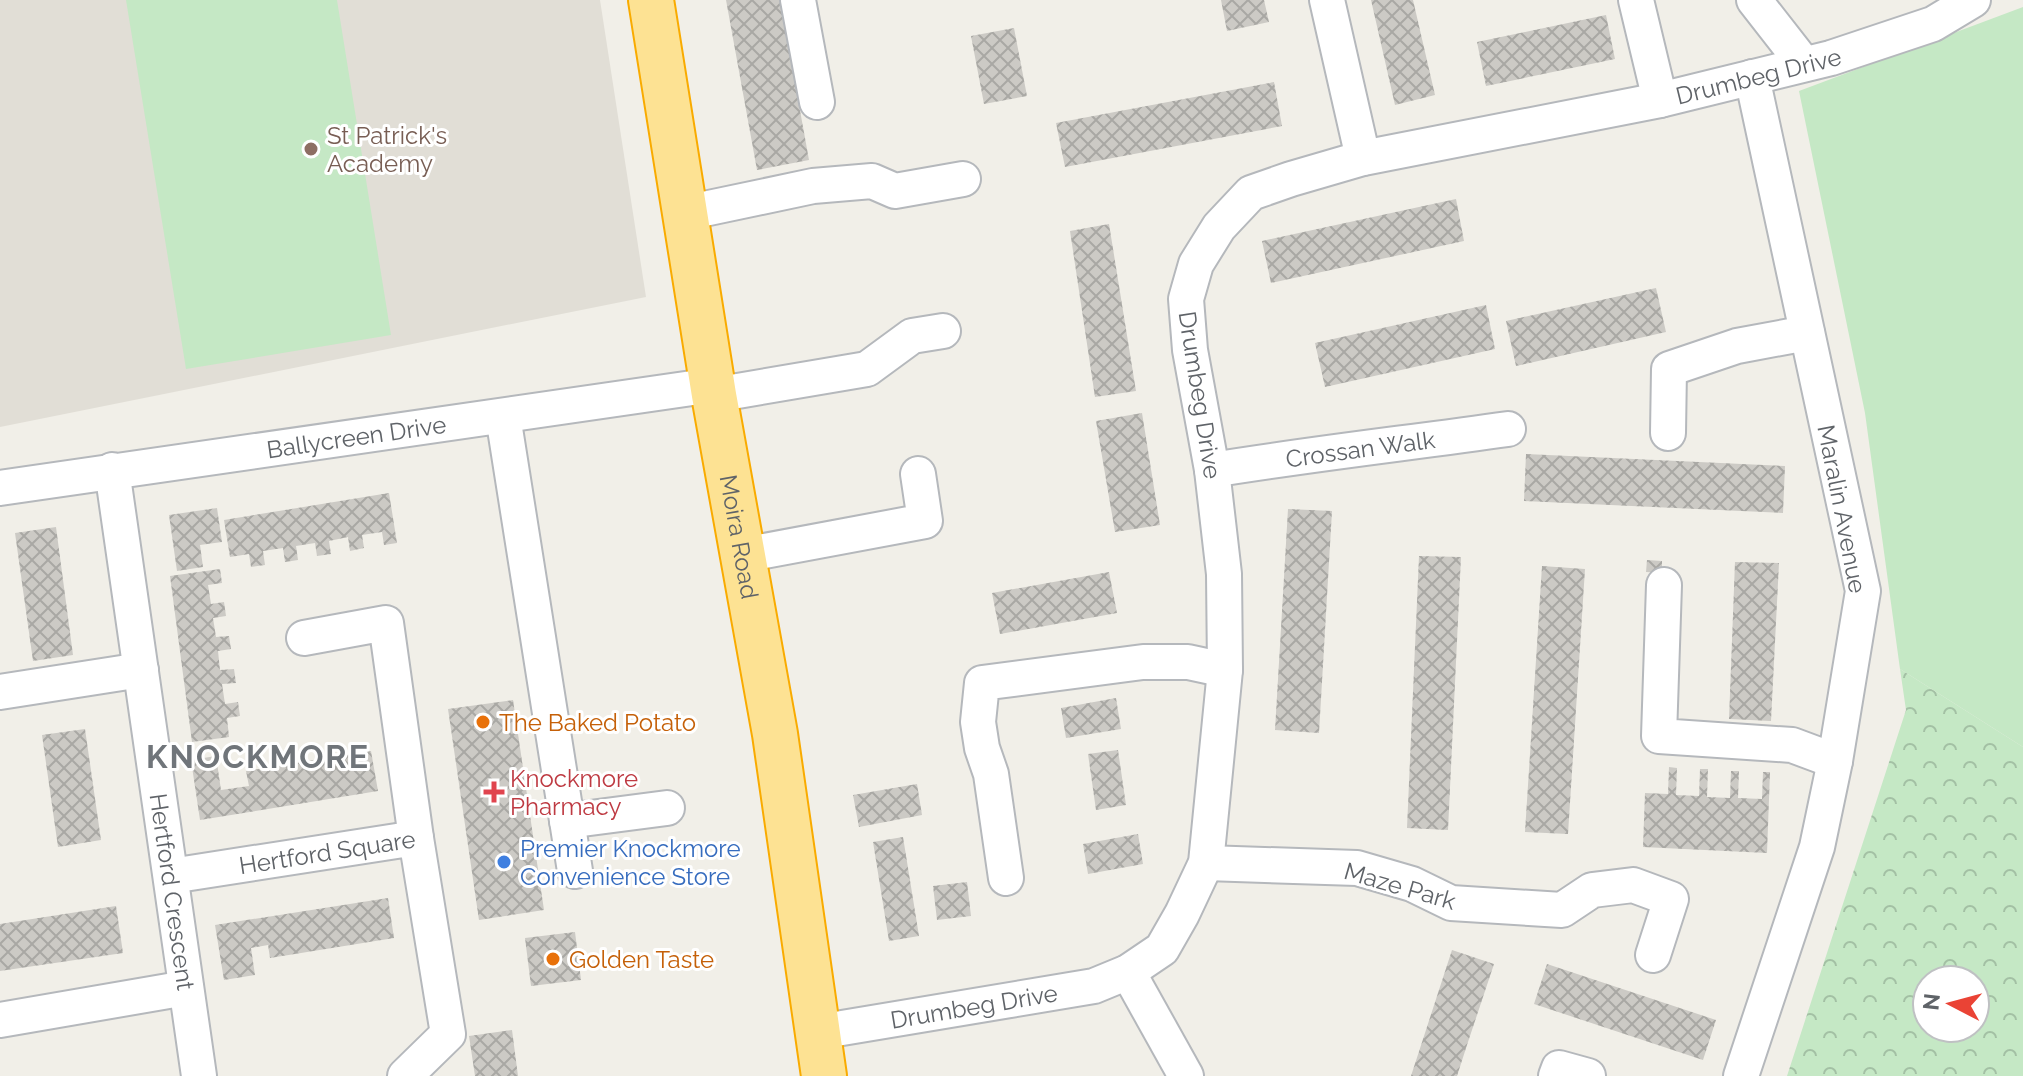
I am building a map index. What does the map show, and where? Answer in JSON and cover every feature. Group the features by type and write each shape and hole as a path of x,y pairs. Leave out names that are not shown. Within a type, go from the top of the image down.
{"highway":[{"name":"Moira Road","path":"651,0 713,390 775,734 824,1076"}],"street":[{"path":"798,0 817,102"},
{"path":"1327,0 1363,158"},
{"path":"1636,0 1660,100"},
{"path":"1754,0 1804,64"},
{"name":"Drumbeg Drive","path":"818,1032 1094,986 1128,972 1162,949 1182,914 1206,863 1225,670 1224,574 1212,470 1190,350 1186,299 1196,264 1219,227 1251,193 1363,158 1660,100 1804,64 1933,24 1973,0"},
{"name":"Maralin Avenue","path":"1741,1076 1817,847 1835,761 1863,591 1752,77"},
{"path":"685,213 813,186 872,181 895,191 963,179"},
{"name":"Ballycreen Drive","path":"0,488 503,416 867,369 912,336 943,331"},
{"path":"1668,433 1669,369 1737,346 1807,333"},
{"path":"503,416 575,871"},
{"name":"Crossan Walk","path":"1212,470 1300,455 1508,429"},
{"name":"Hertford Crescent","path":"112,470 199,1076"},
{"path":"743,555 925,521 918,474"},
{"path":"1664,585 1659,736 1792,745 1835,761"},
{"path":"304,638 386,623 416,838"},
{"path":"1006,878 991,774 982,748 978,722 982,683 1143,662 1188,662 1225,670"},
{"path":"0,692 141,670"},
{"path":"567,821 667,808"},
{"name":"Hertford Square","path":"171,876 416,838 448,1034 405,1076"},
{"name":"Maze Park","path":"1206,863 1357,868 1412,884 1451,903 1562,910 1592,890 1633,885 1671,899 1653,955"},
{"path":"1128,972 1186,1076"},
{"path":"0,1020 186,988"},
{"path":"1556,1076 1559,1068 1588,1076"}],"shaded area":[{"name":"St Patrick's Academy","path":"0,0 600,0 646,297 0,427"}],"green space":[{"path":"126,0 337,0 391,335 186,369"},
{"path":"2023,7 2023,747 1900,669 1865,413 1799,91"},
{"path":"1900,669 2023,747 2023,1076 1787,1076 1906,710"}],"building":[{"path":"726,0 780,0 809,160 757,170"},
{"path":"1221,0 1264,0 1269,22 1227,31"},
{"path":"1371,0 1413,0 1435,95 1395,105"},
{"path":"1606,15 1615,59 1486,86 1477,42"},
{"path":"1014,28 1027,96 984,104 971,36"},
{"path":"1274,82 1282,126 1065,167 1056,123"},
{"path":"1456,199 1464,241 1271,283 1262,241"},
{"path":"1109,224 1136,391 1095,397 1070,231"},
{"path":"1656,288 1666,332 1516,366 1506,321"},
{"path":"1486,305 1495,349 1325,387 1315,343"},
{"path":"1142,413 1160,525 1115,532 1096,421"},
{"path":"1526,454 1785,466 1783,513 1524,501"},
{"path":"389,493 397,543 384,545 382,532 362,535 364,548 350,551 348,537 329,541 331,554 317,556 315,543 296,546 298,560 285,562 283,548 263,551 265,565 251,567 249,554 230,557 224,520"},
{"path":"217,508 222,542 200,545 203,567 177,571 169,515"},
{"path":"1288,509 1332,511 1319,733 1275,730"},
{"path":"56,527 73,655 33,661 15,533"},
{"path":"1419,556 1461,557 1448,830 1407,828"},
{"path":"1647,560 1662,561 1662,573 1646,572"},
{"path":"1735,562 1779,563 1771,721 1729,719"},
{"path":"1542,566 1585,569 1568,834 1525,832"},
{"path":"220,569 222,583 208,585 211,604 224,602 226,616 213,618 216,637 229,636 231,649 218,651 220,670 234,669 236,683 222,684 225,704 238,702 240,716 227,718 229,737 192,742 170,576"},
{"path":"1109,572 1117,613 1000,634 992,593"},
{"path":"1116,698 1121,729 1066,738 1061,708"},
{"path":"513,700 544,910 479,920 448,709"},
{"path":"85,729 101,840 58,847 42,735"},
{"path":"1118,750 1126,805 1096,810 1088,754"},
{"path":"371,751 378,791 200,820 191,760 216,756 221,790 249,786 246,771"},
{"path":"1669,767 1677,768 1676,795 1699,796 1700,769 1708,769 1707,797 1730,798 1731,771 1739,771 1738,798 1762,799 1763,772 1770,772 1767,853 1643,847 1645,793 1668,794"},
{"path":"917,784 922,815 859,827 853,795"},
{"path":"1138,834 1143,864 1088,874 1083,844"},
{"path":"903,837 919,936 889,941 873,842"},
{"path":"967,882 971,916 937,920 933,886"},
{"path":"388,898 394,938 270,958 268,945 251,948 255,975 224,980 215,925"},
{"path":"116,906 123,953 0,971 0,924"},
{"name":"Golden Taste","path":"575,932 581,980 531,986 525,938"},
{"path":"1452,950 1494,964 1457,1076 1411,1076"},
{"path":"1547,964 1716,1020 1703,1060 1534,1004"},
{"path":"512,1030 518,1076 475,1076 469,1036"}],"place":[{"name":"St Patrick's Academy","path":"311,149"},
{"name":"The Baked Potato","path":"483,722"},
{"name":"Knockmore Pharmacy","path":"494,792"},
{"name":"Premier Knockmore Convenience Store","path":"504,862"},
{"name":"Golden Taste","path":"553,959"}],"district":[{"name":"KNOCKMORE","path":"258,756"}]}
